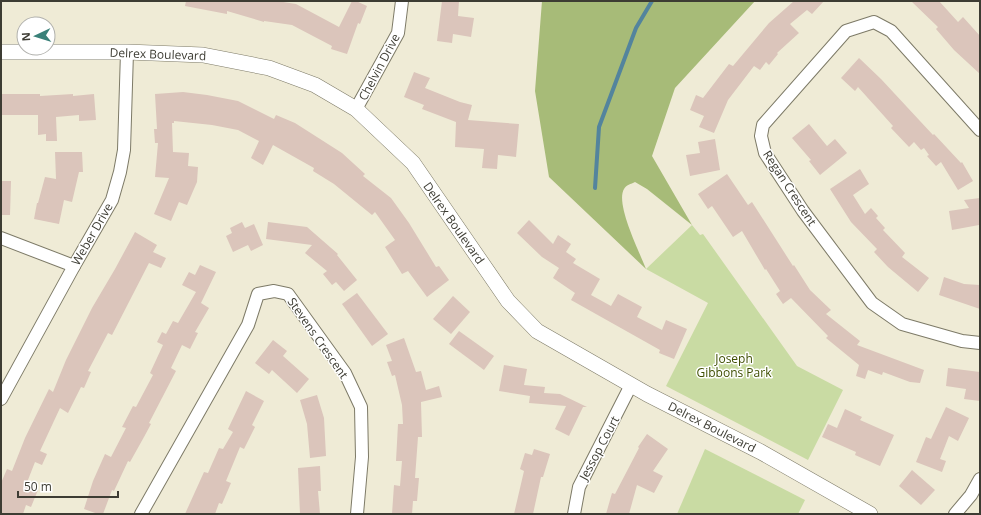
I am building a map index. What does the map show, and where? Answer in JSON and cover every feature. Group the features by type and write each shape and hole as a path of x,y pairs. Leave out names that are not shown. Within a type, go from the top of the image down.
{"street":[{"name":"Chelvin Drive","path":"356,109 398,32 402,1"},
{"name":"Regan Crescent","path":"980,130 891,30 874,22 846,31 763,125 761,136 765,153 803,211 872,304 902,324 962,340 980,343"},
{"name":"Delrex Boulevard","path":"1,52 127,52 203,55 269,68 315,86 356,109 413,164 508,301 537,331 631,385 761,452 870,514"},
{"name":"Weber Drive","path":"1,399 112,200 120,172 124,150 127,52"},
{"path":"1,238 74,266"},
{"name":"Stevens Crescent","path":"141,514 248,324 258,294 274,291 288,294 345,374 361,407 362,457 357,514"},
{"name":"Jessop Court","path":"574,514 578,487 631,385"},
{"path":"955,514 971,495 980,479"}],"green space":[{"path":"542,1 755,1 675,88 652,156 692,225 647,189 635,182 624,189 622,196 625,217 646,269 549,177 535,91"},
{"name":"Joseph Gibbons Park","path":"692,225 700,235 703,234 797,366 843,390 808,460 666,386 708,303 646,269"},
{"path":"705,449 805,500 798,514 677,514"}],"building":[{"path":"186,1 277,1 296,4 339,27 352,1 356,1 367,6 360,24 358,23 347,54 331,49 332,46 292,25 264,22 227,11 227,14 185,6"},
{"path":"442,1 459,1 458,16 474,18 471,37 453,34 452,43 437,41"},
{"path":"794,1 824,1 812,14 807,10 790,24 799,33 777,53 778,54 769,65 766,62 760,70 754,66 728,100 714,133 699,127 704,116 690,110 696,95 703,98 729,64 733,66 769,23"},
{"path":"911,1 939,1 958,22 963,17 980,36 980,74 954,50 936,29 938,27"},
{"path":"859,58 881,79 933,135 934,134 961,163 962,162 973,181 958,190 941,162 936,166 927,156 929,155 924,148 921,150 914,142 909,147 891,128 893,126 858,87 855,91 841,78"},
{"path":"414,72 430,78 425,88 460,102 472,105 468,120 519,124 516,157 498,155 497,169 482,168 484,149 455,147 456,122 422,109 424,105 404,97"},
{"path":"183,92 238,101 274,119 276,115 295,123 342,153 365,174 363,176 391,198 409,223 436,267 439,266 449,280 427,297 408,271 402,274 385,247 395,240 375,212 372,215 334,184 313,171 314,168 273,145 263,165 251,158 259,141 238,130 212,125 174,121 174,123 172,123 173,152 189,153 188,166 198,167 197,182 187,205 179,202 171,221 154,214 169,178 155,177 158,143 155,143 154,129 157,129 155,94"},
{"path":"1,94 40,94 40,96 73,94 73,96 94,94 96,120 79,121 79,115 56,117 57,141 46,141 46,134 38,135 38,115 1,115"},
{"path":"809,124 827,146 835,139 847,153 820,175 809,161 811,160 792,138"},
{"path":"715,139 720,170 690,176 686,155 700,153 698,142"},
{"path":"55,152 82,152 83,172 79,172 72,202 64,200 59,224 34,219 45,177 56,179"},
{"path":"860,169 869,184 853,195 865,214 871,208 878,216 876,218 885,228 883,230 905,253 902,257 929,278 918,292 888,267 874,252 877,249 851,222 830,189"},
{"path":"727,174 748,205 752,202 810,290 831,310 826,314 860,341 857,345 924,370 920,383 910,382 883,372 882,375 868,370 865,379 856,376 859,365 826,338 828,336 791,298 783,304 776,294 780,291 766,269 765,270 742,231 733,237 712,206 708,209 698,194"},
{"path":"1,181 11,181 10,215 1,215"},
{"path":"980,198 980,227 979,225 952,230 949,211 969,208 964,200"},
{"path":"529,220 553,244 558,235 571,244 566,252 576,259 573,263 600,279 591,295 611,306 618,294 642,307 637,317 662,330 666,320 687,329 674,359 659,353 660,350 571,300 575,293 553,278 559,268 542,257 517,233"},
{"path":"242,222 245,228 254,224 263,245 251,251 248,245 233,252 226,236 232,233 230,228"},
{"path":"268,222 307,227 338,254 337,255 357,280 344,291 336,282 332,285 323,274 327,271 305,253 312,245 266,239"},
{"path":"135,232 157,245 153,252 166,258 161,268 149,263 112,335 108,333 88,371 91,372 84,388 81,387 68,413 60,408 40,451 47,454 42,465 35,462 26,485 38,490 31,507 26,505 23,514 1,514 1,483 7,469 12,471 25,438 49,389 53,392 66,360 92,308"},
{"path":"200,265 216,272 201,303 209,308 195,332 198,333 190,349 182,345 171,368 176,371 149,423 151,424 130,462 128,461 114,491 112,490 103,514 98,514 84,509 93,481 105,454 111,457 126,428 122,427 133,406 136,407 153,375 150,373 163,345 157,342 162,332 166,334 173,321 178,323 196,292 182,285 189,272 195,275"},
{"path":"944,277 964,284 980,285 980,309 939,295"},
{"path":"357,293 388,334 372,346 342,304"},
{"path":"453,296 470,312 451,334 433,319"},
{"path":"459,331 494,356 484,370 449,344"},
{"path":"404,338 416,372 421,371 426,390 439,386 442,397 421,402 422,437 418,437 415,478 419,478 417,501 413,501 412,514 392,514 394,485 400,486 402,461 396,461 398,424 403,424 402,405 395,375 392,376 387,362 392,361 386,345"},
{"path":"273,340 287,351 283,356 309,379 297,393 272,370 269,374 255,363"},
{"path":"504,365 527,369 524,385 545,387 544,393 560,394 587,407 583,407 569,436 555,429 566,406 529,403 530,396 499,391"},
{"path":"948,368 980,372 980,401 964,399 966,389 946,386"},
{"path":"246,391 264,401 252,425 255,427 244,449 240,447 226,481 231,483 222,504 219,503 215,514 185,514 204,472 208,473 219,448 223,449 233,432 228,429"},
{"path":"317,395 324,418 326,456 310,458 307,424 300,400"},
{"path":"946,407 969,418 958,441 949,436 940,459 946,461 942,472 916,462 926,437 931,439"},
{"path":"845,409 862,417 860,420 894,435 880,466 855,455 856,452 822,437 828,424 837,428"},
{"path":"647,434 668,449 653,471 663,476 654,493 637,485 629,514 606,514 612,493 615,494 639,448 638,447"},
{"path":"534,449 550,454 543,477 541,477 533,514 514,514 524,471 520,469 525,453 532,455"},
{"path":"320,466 321,491 318,491 320,514 300,514 298,468"},
{"path":"912,470 935,490 921,505 899,486"}],"waterway":[{"path":"595,188 599,127 636,28 652,1"}]}
